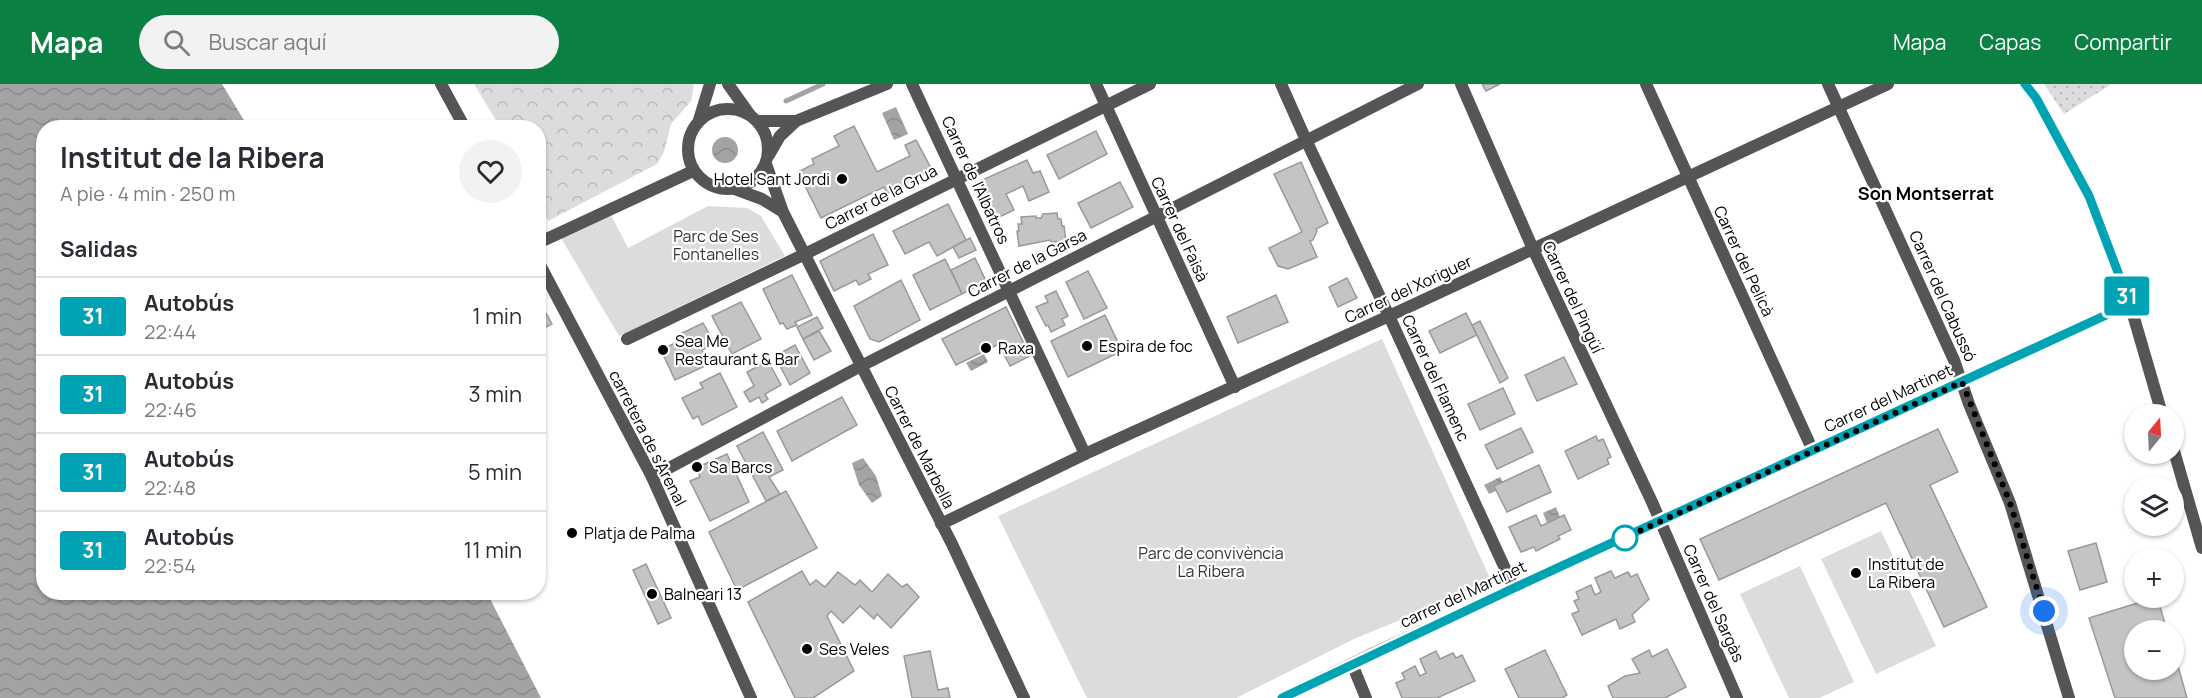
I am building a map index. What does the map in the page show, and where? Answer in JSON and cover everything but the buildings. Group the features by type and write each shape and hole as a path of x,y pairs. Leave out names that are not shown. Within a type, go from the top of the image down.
{"street":[{"path":"441,84 461,120"},
{"path":"710,84 699,120 689,138 688,147 693,171 705,183 722,189 735,189 762,199 783,212"},
{"path":"728,84 767,138 767,161"},
{"path":"735,189 752,182 762,172 780,136 796,121 886,84"},
{"name":"Carrer de l'Albatros","path":"912,84 958,178 1085,454"},
{"name":"Carrer del Faisà","path":"1096,84 1235,387"},
{"name":"Carrer de la Grua","path":"627,339 1150,84"},
{"name":"Carrer del Flamenc","path":"1281,84 1514,588"},
{"name":"Carrer de la Garsa","path":"652,477 861,366 1418,84"},
{"name":"Carrer del Pingüí","path":"1461,84 1533,249 1660,522"},
{"name":"Carrer del Pelicà","path":"1646,84 1813,451"},
{"name":"Carrer del Cabussó","path":"1828,84 1954,360 2010,503 2069,698"},
{"name":"Carrer del Xoriguer","path":"941,524 1085,454 1235,387 1888,84"},
{"path":"2025,84 2036,98 2089,196 2130,304 2159,404"},
{"path":"699,120 718,110 736,110 754,118 796,121"},
{"name":"Carrer de Marbella","path":"767,161 783,212 941,524 1024,698"},
{"path":"546,239 693,171"},
{"name":"carretera de s'Arenal","path":"546,276 652,477 751,698"},
{"name":"Carrer del Martinet","path":"1660,522 2130,304"},
{"path":"2178,464 2202,548"},
{"name":"carrer del Martinet","path":"1282,698 1660,522"},
{"name":"Carrer del Sargàs","path":"1660,522 1737,698"},
{"path":"1352,664 1366,698"}],"green space":[{"path":"474,84 694,85 691,101 671,124 664,152 657,164 548,221 546,217 546,120 496,120"},
{"path":"2044,84 2112,84 2064,114"},
{"name":"Parc de Ses Fontanelles","path":"708,206 747,208 761,216 785,256 619,336 561,238 611,215 628,248"},
{"name":"Parc de convivència La Ribera","path":"1382,339 1492,583 1356,638 1236,698 1087,698 998,516"},
{"path":"1881,531 1936,646 1876,674 1821,559"},
{"path":"1800,566 1854,682 1819,698 1789,698 1740,594"}],"water":[{"path":"0,84 222,84 244,120 36,120 36,600 491,600 541,698 0,698"},
{"path":"896,107 908,134 894,140 882,113"},
{"path":"725,137 734,141 738,150 734,159 725,163 716,159 712,150 716,141"},
{"path":"984,354 988,362 971,371 966,363"},
{"path":"863,458 876,476 882,496 872,503 859,485 852,463"},
{"path":"1500,477 1503,482 1494,486 1496,491 1489,494 1484,485"},
{"path":"1556,507 1560,517 1547,523 1543,513"}],"waterway":[{"path":"786,101 823,84"}],"bus line":[{"name":"31","path":"1282,698 1374,653 2130,304 2089,196 2036,98 2025,84"}],"place":[{"name":"Hotel Sant Jordi","path":"842,179"},
{"name":"Espira de foc","path":"1087,346"},
{"name":"Raxa","path":"986,348"},
{"name":"Sea Me Restaurant & Bar","path":"663,350"},
{"name":"Sa Barcs","path":"697,467"},
{"name":"Platja de Palma","path":"572,533"},
{"name":"Institut de La Ribera","path":"1856,573"},
{"name":"Balneari 13","path":"652,594"},
{"name":"Ses Veles","path":"807,649"}],"district":[{"name":"Son Montserrat","path":"1926,193"}],"route":[{"path":"1625,538 1618,541 1962,382 2010,503 2044,611"}]}
